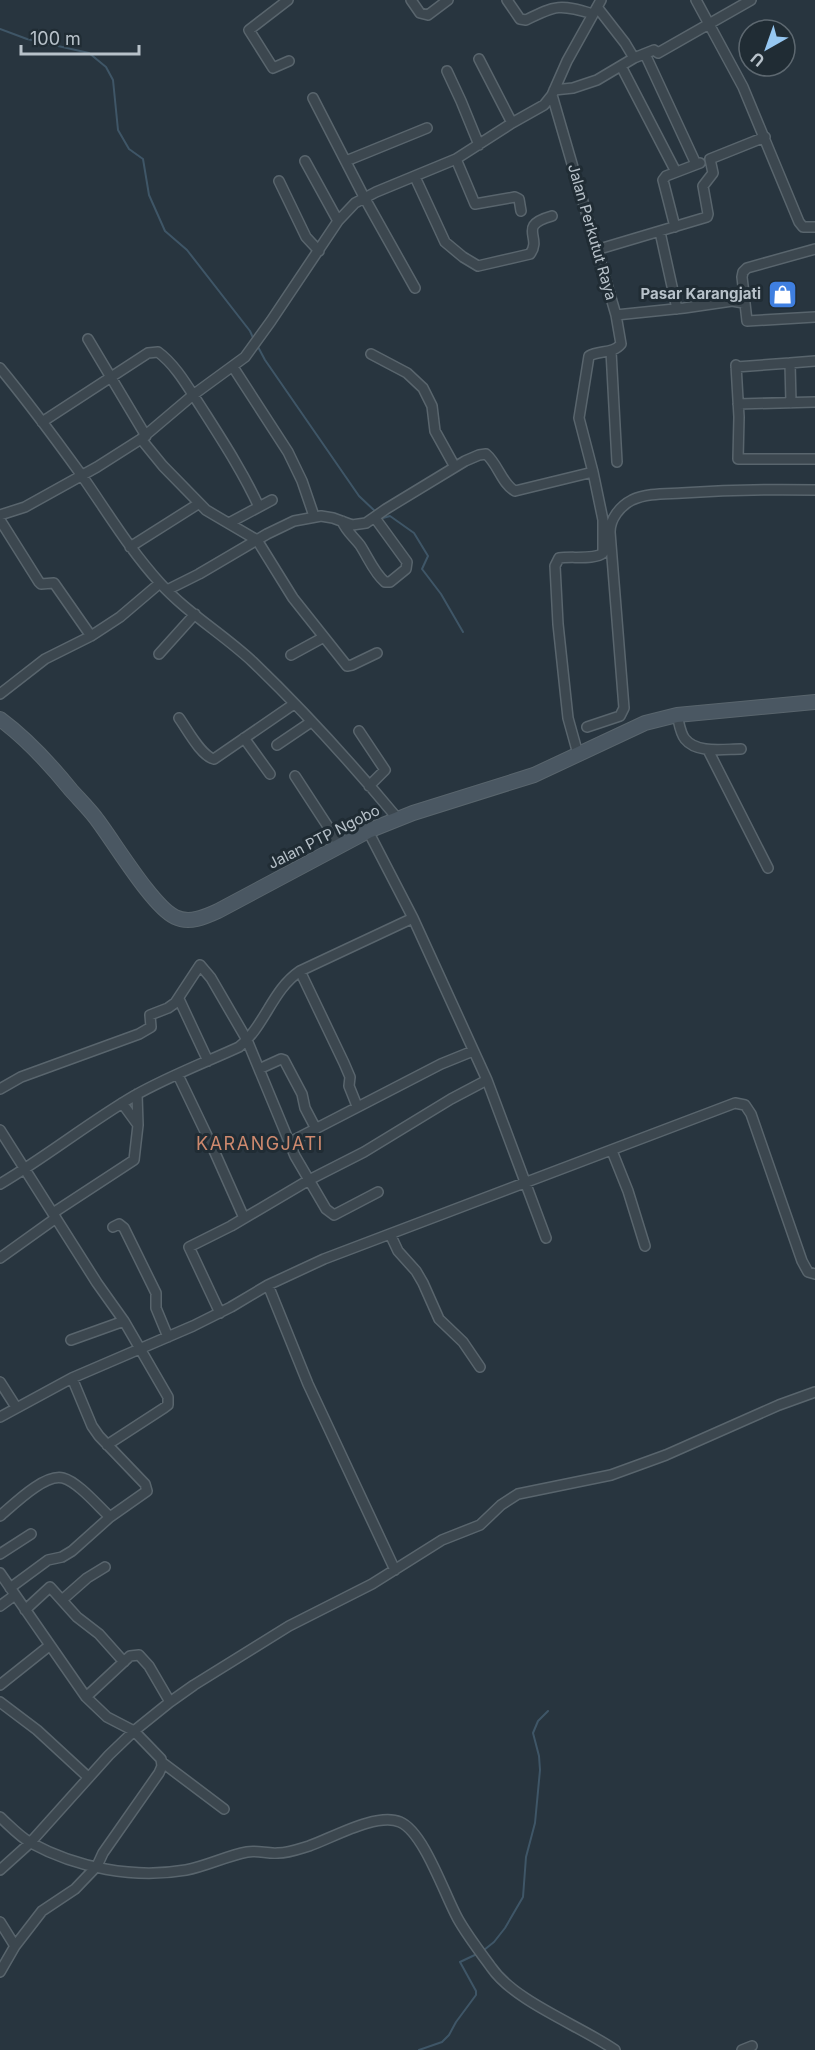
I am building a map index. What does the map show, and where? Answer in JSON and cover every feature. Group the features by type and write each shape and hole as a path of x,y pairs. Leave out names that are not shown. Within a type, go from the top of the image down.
{"main road":[{"name":"Jalan PTP Ngobo","path":"0,719 51,766 94,815 167,912 178,918 196,919 218,911 368,831 398,819 522,780 645,723 677,715 815,702"}],"street":[{"path":"288,0 249,30 273,68 290,61"},
{"path":"411,0 420,13 428,15 448,0"},
{"path":"507,0 520,19 526,20 558,6 597,7"},
{"path":"696,0 743,87 799,222 803,227 815,227"},
{"path":"553,92 597,80 634,58 654,50 658,53 751,0"},
{"path":"597,7 634,58"},
{"path":"0,515 25,507 143,438 193,395 232,367 258,341 338,221 350,207 364,197 456,159 543,105 553,92 597,7"},
{"path":"645,54 696,164"},
{"path":"479,59 512,123"},
{"path":"621,66 676,172"},
{"path":"447,71 479,145"},
{"name":"Jalan Perkutut Raya","path":"553,92 616,315 732,301 744,303"},
{"path":"313,98 364,197 415,288"},
{"path":"346,161 427,128"},
{"path":"675,227 663,181 666,176 765,137"},
{"path":"456,159 475,204 515,197 519,199 521,211"},
{"path":"596,250 708,216 703,186 712,176 710,159"},
{"path":"305,161 338,221"},
{"path":"415,177 445,242 478,266 530,254 534,247 532,229 534,224 552,216"},
{"path":"279,181 306,237 319,251"},
{"path":"660,232 677,309"},
{"path":"815,249 744,270 742,277 747,321 815,317"},
{"path":"578,754 568,718 558,624 555,566 559,558 592,557 603,553 603,520 580,426 580,408 589,356 593,353 617,349 621,344 616,315"},
{"path":"88,339 112,377 143,438 163,466 198,504 257,540 293,598 347,666 377,653"},
{"path":"42,422 148,353 155,351 173,367 193,395 249,485 259,507"},
{"path":"611,351 617,462"},
{"path":"371,354 407,373 423,388 432,406 435,431 455,467"},
{"path":"815,361 736,366 738,459 815,459"},
{"path":"790,363 791,403"},
{"path":"232,367 288,452 302,481 314,516"},
{"path":"0,368 81,475 130,547 164,586 240,650 311,722 398,819"},
{"path":"738,404 815,402"},
{"path":"0,694 45,659 92,636 164,586 199,574 286,524 314,516 327,516 356,525 366,523 455,467 479,455 486,454 491,459 510,488 515,491 593,472"},
{"path":"587,728 620,716 624,708 610,532 611,521 617,513 631,501 648,496 735,489 815,490"},
{"path":"229,524 272,500"},
{"path":"130,547 198,504"},
{"path":"342,521 379,576 385,582 390,582 404,572 408,566 376,517"},
{"path":"0,520 39,582 41,584 54,583 92,636"},
{"path":"159,654 195,614"},
{"path":"291,655 324,637"},
{"path":"179,718 209,758 214,759 294,704"},
{"path":"677,715 683,737 694,745 708,750 741,749"},
{"path":"277,745 311,722"},
{"path":"359,731 385,770 369,786"},
{"path":"244,738 270,774"},
{"path":"708,750 768,868"},
{"path":"296,776 340,845"},
{"path":"368,831 412,918 487,1080 546,1238"},
{"path":"0,1184 137,1094 239,1047 247,1041 284,983 300,971 412,918"},
{"path":"0,1089 21,1077 148,1029 152,1024 150,1015 168,1008 179,999 200,965 211,978 247,1041 290,1142 322,1204 334,1215 378,1192"},
{"path":"300,971 350,1077 349,1086 357,1106"},
{"path":"179,999 208,1061"},
{"path":"290,1142 441,1064 473,1051"},
{"path":"259,1069 281,1059 284,1060 302,1094 305,1108 316,1129"},
{"path":"178,1075 244,1218"},
{"path":"220,1313 189,1247 364,1152 487,1080"},
{"path":"0,1258 54,1215 134,1160 138,1125 137,1094"},
{"path":"122,1103 138,1125"},
{"path":"0,1417 72,1378 220,1313 268,1285 324,1259 735,1103 745,1105 751,1113 802,1261 808,1272 815,1274"},
{"path":"0,1130 124,1321 168,1397 168,1405 107,1445"},
{"path":"612,1151 628,1191 645,1246"},
{"path":"113,1227 119,1224 124,1228 156,1293 156,1308 168,1337"},
{"path":"390,1234 398,1251 416,1271 423,1283 439,1319 463,1342 480,1368"},
{"path":"268,1285 308,1384 395,1570"},
{"path":"71,1340 124,1321"},
{"path":"0,1606 12,1592 48,1560 62,1557 72,1551 110,1517 147,1489 92,1426 72,1378"},
{"path":"0,1382 16,1407"},
{"path":"0,1870 30,1843 88,1777 134,1731 170,1702 289,1626 395,1570 437,1542 480,1525 501,1505 518,1494 611,1475 666,1455 770,1409 815,1392"},
{"path":"0,1516 40,1484 55,1477 64,1478 73,1483 110,1517"},
{"path":"0,1554 31,1533"},
{"path":"62,1600 87,1578 105,1567"},
{"path":"0,1573 86,1697 107,1717 134,1731 163,1763 224,1809"},
{"path":"25,1610 49,1587 77,1617 99,1634 124,1662"},
{"path":"2,1679 49,1646"},
{"path":"86,1697 133,1655 142,1657 170,1702"},
{"path":"0,1702 37,1730 88,1777"},
{"path":"0,1972 15,1946 42,1911 75,1889 96,1866 159,1773 163,1763"},
{"path":"0,1817 30,1843 76,1861 112,1871 135,1873 185,1870 249,1851 286,1853 349,1829 378,1821 400,1822 418,1840 438,1876 456,1917 496,1974 527,1998 615,2050"},
{"path":"0,1922 15,1946"},
{"path":"742,2050 752,2046"}],"waterway":[{"path":"0,29 27,39 89,53 106,67 113,80 118,130 129,149 143,159 149,195 165,231 187,250 250,331 254,340"},
{"path":"257,345 359,496 377,513"},
{"path":"381,517 390,516 414,533 428,556 422,569 441,594 463,632"},
{"path":"484,1950 505,1928 523,1897 526,1857 535,1823 540,1770 533,1733 538,1721 548,1711"},
{"path":"419,2050 442,2042 476,1995 460,1962 479,1953"}],"place":[{"name":"Pasar Karangjati","path":"782,294"}],"district":[{"name":"KARANGJATI","path":"260,1144"}]}
